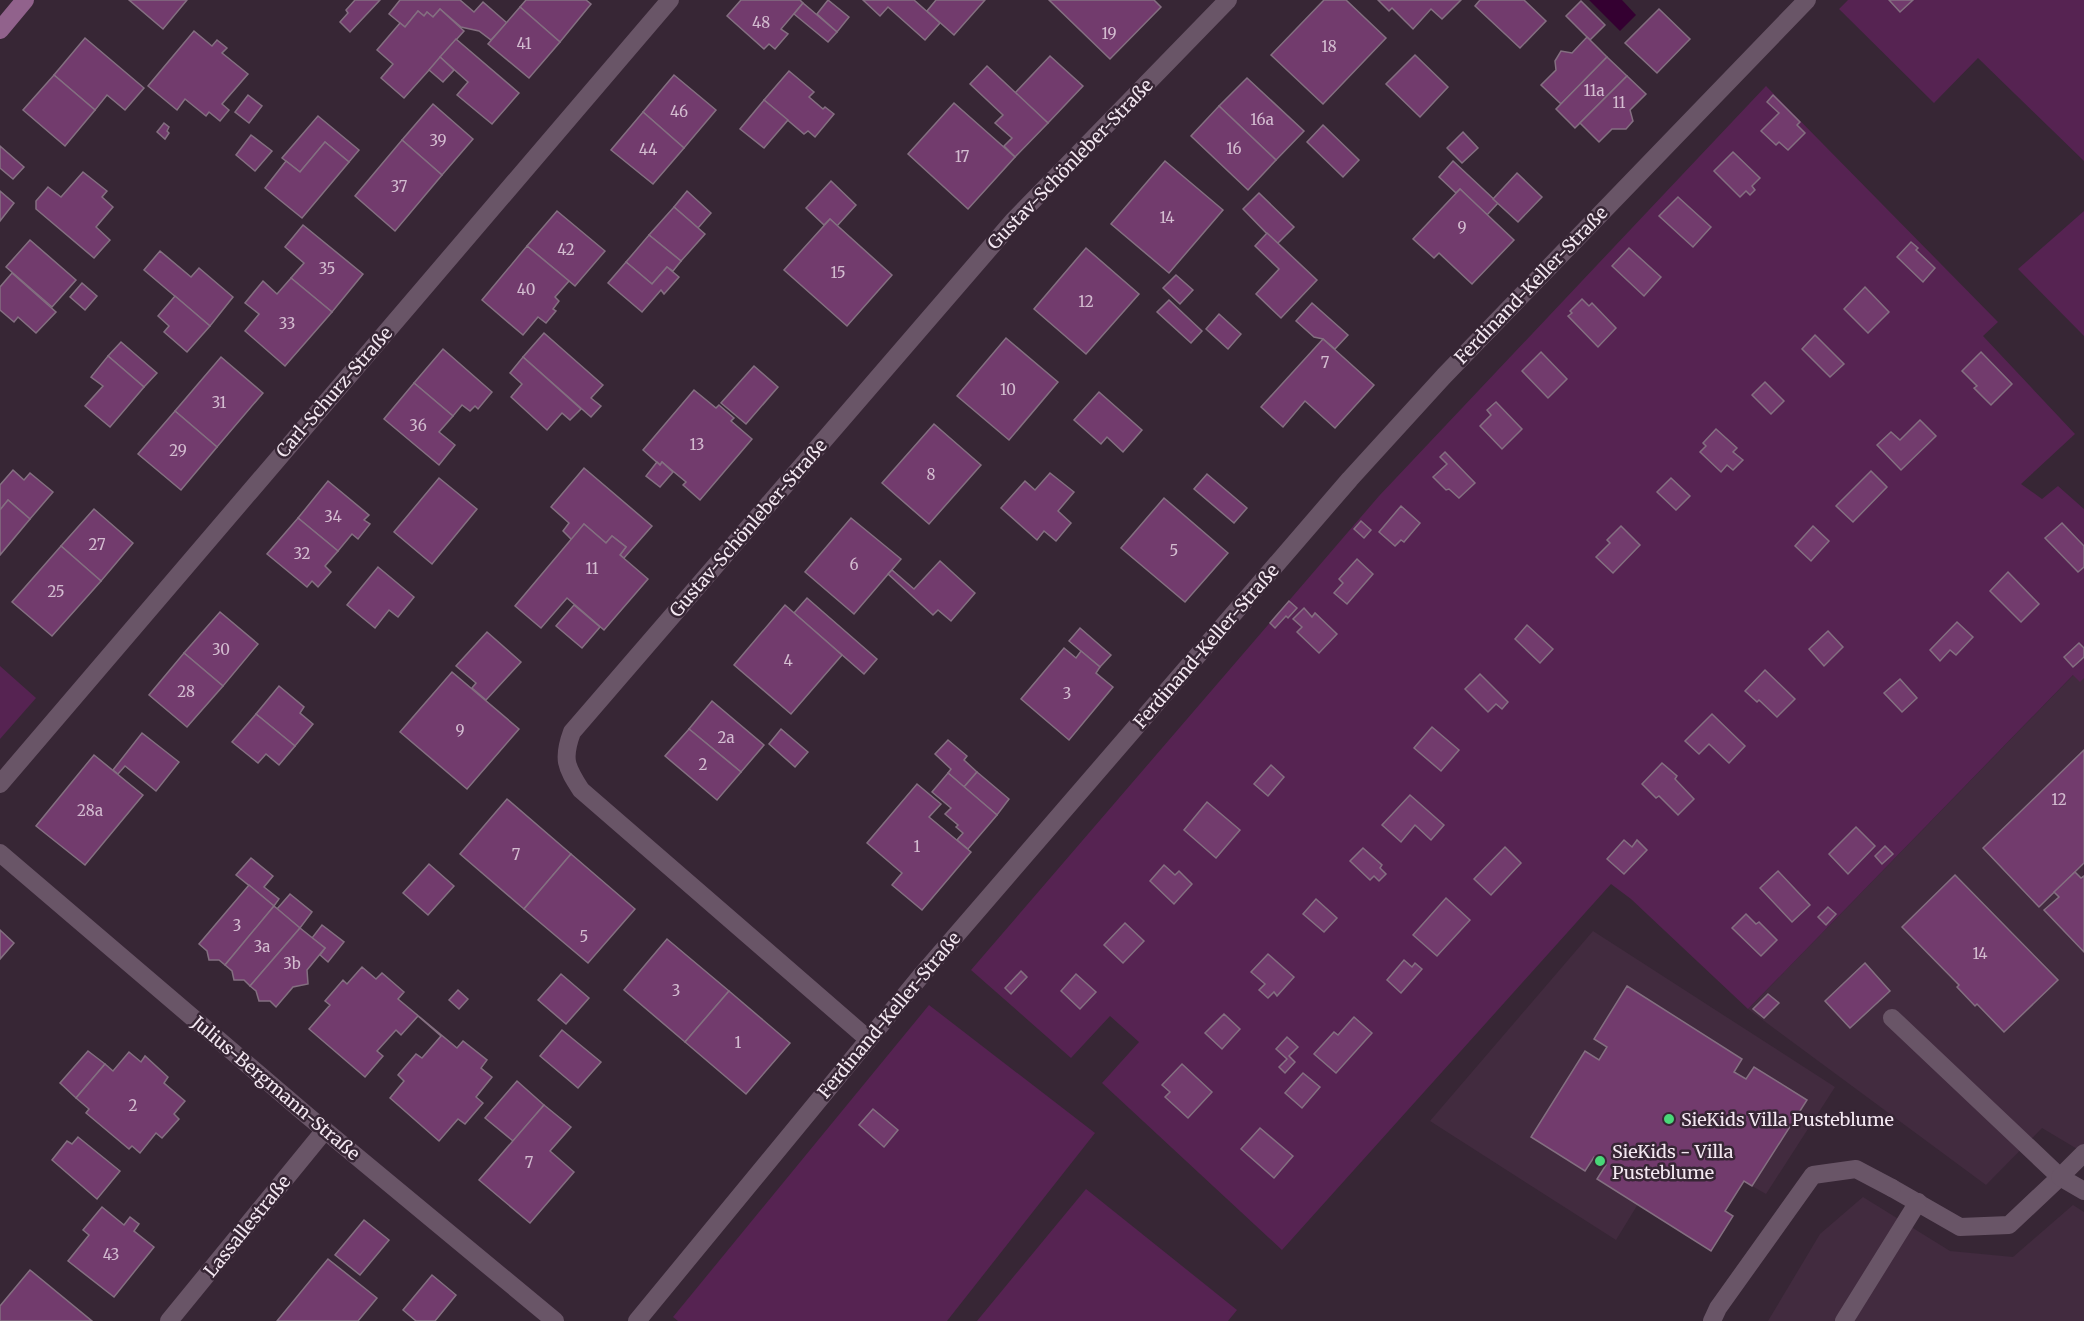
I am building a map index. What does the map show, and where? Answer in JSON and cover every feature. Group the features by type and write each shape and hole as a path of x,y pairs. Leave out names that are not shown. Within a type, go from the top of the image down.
{"main road":[{"path":"0,30 25,0"}],"street":[{"name":"Carl-Schurz-Straße","path":"0,784 670,0"},
{"name":"Gustav-Schönleber-Straße","path":"868,1039 581,790 568,770 566,748 572,732 1014,220 1228,0"},
{"name":"Ferdinand-Keller-Straße","path":"636,1321 920,976 1358,471 1452,368 1807,0"},
{"name":"Julius-Bergmann-Straße","path":"0,853 555,1321"},
{"path":"1892,1018 2060,1177 2084,1191"},
{"name":"Lassallestraße","path":"169,1321 326,1130"},
{"path":"1712,1321 1718,1308 1813,1175 1856,1169 1960,1227 2009,1225 2084,1153"},
{"path":"1844,1321 1918,1202"}],"shaded area":[{"path":"1589,0 1622,0 1636,15 1620,31"},
{"path":"1848,0 2084,0 2084,161 1978,58 1934,103 1839,9"},
{"path":"1766,86 1998,322 1983,336 2075,434 2021,484 2042,499 2058,486 2084,509 2084,678 2080,682 2073,675 1748,1009 1631,899 1611,884 1282,1250 1102,1083 1139,1042 1110,1016 1071,1058 971,970 1379,496"},
{"path":"2084,211 2084,336 2018,269"},
{"path":"2084,664 2084,1153 2042,1128 1986,1185 1748,1009"},
{"path":"0,666 36,698 0,739"},
{"path":"1593,931 1835,1087 1766,1194 1752,1186 1806,1100 1754,1067 1746,1079 1734,1072 1627,987 1594,1038 1607,1047 1599,1060 1585,1051 1594,1157 1606,1165 1597,1179 1638,1204 1616,1240 1430,1121"},
{"path":"929,1005 1095,1133 947,1321 678,1321 673,1317"},
{"path":"1086,1189 1237,1310 1228,1321 977,1321"},
{"path":"1863,1197 1950,1251 2013,1257 2073,1205 2084,1212 2084,1321 1768,1321 1820,1234"}],"building":[{"path":"129,0 187,0 163,29"},
{"path":"355,0 380,0 350,32 340,22 348,13 346,10"},
{"path":"400,0 460,0 474,12 483,2 507,23 491,40 479,31 461,27 440,9 433,17 427,12 424,16 418,11 405,27 389,14"},
{"path":"526,0 586,0 591,4 560,42 520,7"},
{"path":"741,0 800,0 803,3 781,29 788,34 775,49 769,44 764,49 727,16"},
{"path":"828,0 849,17 837,32 817,14"},
{"path":"863,0 914,0 940,23 925,40 888,7 880,16"},
{"path":"936,0 985,0 954,35 927,11"},
{"path":"1049,0 1154,0 1161,7 1110,59"},
{"path":"1324,0 1346,0 1386,38 1323,104 1271,55"},
{"path":"1378,0 1461,0 1442,19 1431,9 1413,29 1392,8 1389,11"},
{"path":"1480,0 1524,0 1546,21 1520,48 1475,6"},
{"path":"1889,0 1913,0 1900,12"},
{"path":"1581,1 1605,25 1590,40 1566,16"},
{"path":"803,3 837,32 828,42 794,14"},
{"path":"520,7 560,42 529,78 488,44"},
{"path":"440,9 464,31 404,98 381,78 393,64 377,50 400,23 405,27 418,11 424,16 427,12 433,17"},
{"path":"1659,9 1690,39 1657,73 1625,43"},
{"path":"194,31 212,46 217,40 227,48 222,53 248,74 222,104 229,110 220,121 209,112 206,116 185,99 177,110 148,86"},
{"path":"1587,37 1607,57 1561,104 1541,85 1556,70 1555,61 1561,51 1572,53"},
{"path":"85,38 144,88 125,110 107,95 95,110 54,75"},
{"path":"456,39 519,93 492,124 457,95 468,82 440,57"},
{"path":"1415,55 1448,87 1420,117 1386,84"},
{"path":"1050,56 1083,86 1048,123 1015,93"},
{"path":"440,57 454,70 443,82 429,70"},
{"path":"1607,57 1627,76 1575,128 1556,109"},
{"path":"987,66 1048,123 1015,157 1004,146 1012,138 995,123 1003,115 970,84"},
{"path":"789,71 814,92 809,97 823,109 825,107 834,114 815,137 808,131 804,134 764,100"},
{"path":"54,75 95,110 65,146 23,110"},
{"path":"674,75 716,110 684,148 643,112"},
{"path":"1627,76 1646,94 1630,110 1633,121 1626,129 1612,129 1599,142 1580,123"},
{"path":"1247,78 1304,131 1276,160 1219,106"},
{"path":"248,95 262,106 249,123 235,112"},
{"path":"1773,95 1800,122 1797,125 1805,133 1788,150 1779,142 1776,145 1761,131 1779,113 1767,102"},
{"path":"764,100 788,120 764,148 740,129"},
{"path":"954,103 1015,157 968,209 908,154"},
{"path":"433,104 473,139 442,175 402,140"},
{"path":"1219,106 1276,160 1248,190 1191,136"},
{"path":"643,112 684,148 653,184 611,150"},
{"path":"318,116 359,150 349,162 325,142 300,172 282,158"},
{"path":"164,123 169,127 167,131 169,133 165,139 157,132"},
{"path":"1323,125 1359,160 1343,177 1307,142"},
{"path":"1463,132 1478,148 1462,163 1447,148"},
{"path":"251,135 272,151 255,171 236,155"},
{"path":"402,140 442,175 395,231 355,196"},
{"path":"325,142 349,162 302,218 265,188 286,161 300,172"},
{"path":"0,146 24,167 13,179 0,168"},
{"path":"1733,152 1760,178 1752,186 1755,190 1750,195 1746,191 1740,197 1714,171"},
{"path":"1165,161 1223,210 1169,273 1111,224"},
{"path":"1453,161 1498,203 1487,215 1460,189 1456,193 1439,177"},
{"path":"83,172 107,191 102,197 113,207 96,227 110,240 94,258 36,209 36,201 48,187 61,197"},
{"path":"1517,173 1542,197 1518,222 1493,199"},
{"path":"831,181 856,205 837,226 830,219 824,225 806,208"},
{"path":"1460,189 1514,240 1472,284 1439,253 1434,258 1413,239"},
{"path":"0,191 14,203 0,221"},
{"path":"687,191 711,213 698,228 674,207"},
{"path":"1259,193 1294,227 1277,244 1243,209"},
{"path":"1678,197 1711,227 1693,247 1659,216"},
{"path":"674,207 705,234 681,261 649,235"},
{"path":"557,211 605,251 575,286 527,246"},
{"path":"830,219 892,275 847,326 784,270"},
{"path":"303,225 363,274 332,312 291,278 304,263 285,247"},
{"path":"1267,233 1317,280 1281,318 1256,294 1279,269 1255,246"},
{"path":"649,235 681,261 673,271 667,267 652,284 626,262"},
{"path":"30,240 76,280 52,307 6,267"},
{"path":"1911,242 1935,268 1923,282 1897,257"},
{"path":"527,246 569,281 555,297 559,301 553,309 556,311 546,323 538,317 523,335 482,300"},
{"path":"1086,248 1139,294 1086,354 1034,309"},
{"path":"1629,248 1661,277 1644,296 1612,266"},
{"path":"160,251 191,277 199,268 233,297 210,326 144,270"},
{"path":"626,262 652,284 667,267 679,277 664,294 661,290 642,312 608,283"},
{"path":"12,273 56,312 36,333 18,317 14,322 0,310 0,287"},
{"path":"1176,275 1193,290 1180,304 1163,288"},
{"path":"291,278 332,312 285,366 245,331 259,314 245,303 263,281 277,294"},
{"path":"82,283 97,296 85,310 70,297"},
{"path":"1865,287 1889,312 1868,333 1844,309"},
{"path":"175,296 210,326 187,352 164,332 169,326 158,316"},
{"path":"1582,299 1589,306 1592,303 1616,328 1598,347 1568,316"},
{"path":"1169,300 1202,331 1191,343 1157,312"},
{"path":"1312,303 1348,335 1335,349 1323,339 1314,337 1296,321"},
{"path":"1219,314 1241,334 1228,349 1206,329"},
{"path":"544,333 603,385 591,398 601,406 591,417 523,357"},
{"path":"1815,335 1844,364 1830,377 1802,349"},
{"path":"1006,338 1058,382 1009,440 957,396"},
{"path":"1323,339 1374,385 1335,428 1305,401 1283,427 1261,407"},
{"path":"121,342 157,373 144,387 108,356"},
{"path":"443,349 492,392 478,409 475,406 470,411 462,405 453,416 414,383"},
{"path":"1541,352 1567,379 1548,398 1522,371"},
{"path":"1981,352 2012,384 1991,405 1974,388 1977,386 1962,371"},
{"path":"108,356 144,387 110,427 85,406 103,386 91,377"},
{"path":"221,357 263,393 217,447 175,411"},
{"path":"523,357 581,409 570,420 562,413 547,430 511,397 522,384 510,373"},
{"path":"754,366 778,387 746,424 721,403"},
{"path":"1765,382 1784,401 1771,414 1752,395"},
{"path":"414,383 453,416 439,432 455,445 439,465 384,419"},
{"path":"694,390 716,408 719,405 734,418 731,421 752,439 700,500 683,485 686,482 662,462 660,465 643,450"},
{"path":"1099,392 1142,430 1123,452 1107,437 1101,444 1074,420"},
{"path":"1496,402 1522,429 1502,449 1480,426 1491,415 1487,410"},
{"path":"175,411 217,447 181,490 138,454"},
{"path":"1920,420 1936,436 1901,470 1877,445 1891,432 1900,440"},
{"path":"934,424 981,465 929,524 882,483"},
{"path":"1716,429 1737,448 1733,452 1743,460 1733,470 1727,465 1721,472 1700,452 1706,446 1703,443"},
{"path":"1445,452 1475,483 1459,498 1449,489 1446,490 1433,477 1447,464 1440,457"},
{"path":"657,462 660,465 662,462 673,472 660,487 646,476"},
{"path":"584,468 652,526 624,558 620,555 626,547 612,536 606,543 584,524 572,540 563,531 569,523 551,507"},
{"path":"13,470 24,480 30,473 53,492 30,519 8,500 0,510 0,485"},
{"path":"1871,471 1887,487 1853,522 1836,506"},
{"path":"1050,473 1074,492 1058,511 1071,523 1056,541 1044,531 1037,540 1001,508 1025,481 1035,490"},
{"path":"1207,474 1247,508 1234,523 1194,489"},
{"path":"439,478 477,509 432,564 394,532"},
{"path":"1671,478 1690,496 1676,510 1657,492"},
{"path":"328,481 369,515 364,520 370,524 358,539 352,534 338,551 298,518"},
{"path":"1164,498 1228,553 1185,602 1121,548"},
{"path":"8,500 30,519 0,555 0,510"},
{"path":"1401,506 1420,523 1404,542 1401,540 1395,546 1379,532"},
{"path":"94,509 133,543 101,581 61,546"},
{"path":"298,518 338,551 325,566 331,572 318,587 312,581 307,587 267,554"},
{"path":"851,518 901,559 854,614 805,572"},
{"path":"1361,521 1371,530 1364,538 1354,529"},
{"path":"2062,523 2084,546 2084,567 2078,572 2045,538"},
{"path":"584,524 606,543 612,536 626,547 620,555 648,579 604,630 567,598 541,628 515,606"},
{"path":"1621,526 1640,545 1613,573 1596,557 1610,543 1607,540"},
{"path":"1813,526 1829,541 1811,561 1795,546"},
{"path":"61,546 101,581 52,636 12,602"},
{"path":"1357,559 1373,574 1347,604 1334,593 1343,583 1339,579"},
{"path":"940,561 975,593 951,621 938,610 933,615 888,574 892,570 914,589"},
{"path":"378,567 414,597 398,617 389,610 375,628 347,605"},
{"path":"2008,572 2039,604 2021,622 1990,591"},
{"path":"807,598 877,659 864,674 794,613"},
{"path":"1289,601 1297,608 1275,628 1270,623"},
{"path":"574,605 600,627 582,648 556,626"},
{"path":"785,605 842,655 791,714 734,665"},
{"path":"1304,608 1312,617 1315,613 1337,634 1319,653 1297,632 1302,627 1293,619"},
{"path":"220,612 258,644 223,686 184,653"},
{"path":"1957,622 1973,637 1956,655 1950,650 1940,661 1930,650"},
{"path":"1527,625 1553,649 1540,663 1515,639"},
{"path":"1080,628 1111,655 1100,667 1069,641"},
{"path":"1828,631 1843,647 1824,666 1809,649"},
{"path":"487,632 521,662 486,700 472,688 476,683 456,666"},
{"path":"2079,643 2084,648 2084,657 2073,667 2064,657"},
{"path":"1064,648 1076,658 1081,651 1100,667 1096,673 1113,687 1069,740 1021,699"},
{"path":"184,653 223,686 187,727 149,695"},
{"path":"1765,670 1795,699 1777,717 1759,700 1757,702 1745,691"},
{"path":"452,672 519,729 467,789 400,732"},
{"path":"1480,674 1508,702 1502,709 1496,704 1488,712 1465,689"},
{"path":"1900,679 1917,698 1902,712 1884,693"},
{"path":"279,686 304,707 300,713 313,724 295,746 256,714"},
{"path":"712,701 764,745 741,772 689,729"},
{"path":"256,714 295,746 279,765 266,754 258,763 232,742"},
{"path":"1712,714 1745,746 1729,763 1709,744 1699,754 1685,741"},
{"path":"1432,727 1459,750 1441,771 1414,748"},
{"path":"689,729 741,772 717,800 665,756"},
{"path":"781,729 808,752 795,767 769,744"},
{"path":"142,733 179,762 156,791 125,766 118,774 113,770"},
{"path":"948,740 967,756 964,760 977,772 964,787 948,773 951,769 935,754"},
{"path":"2084,750 2084,863 2039,907 1983,848"},
{"path":"94,755 143,795 85,865 36,826"},
{"path":"1662,763 1677,776 1675,779 1694,799 1678,815 1659,796 1656,798 1642,784"},
{"path":"1271,765 1284,777 1268,796 1254,784"},
{"path":"977,772 1009,799 997,815 964,787"},
{"path":"948,773 997,815 968,849 957,840 963,833 956,827 958,825 945,814 951,808 932,792"},
{"path":"917,784 941,804 929,817 971,852 922,910 892,885 902,873 867,843"},
{"path":"1410,795 1444,825 1431,840 1415,825 1401,842 1382,825"},
{"path":"507,799 571,854 524,909 460,854"},
{"path":"1207,802 1240,830 1216,858 1184,830"},
{"path":"1856,827 1875,846 1848,874 1829,854"},
{"path":"1624,840 1632,847 1637,840 1647,850 1624,874 1607,859"},
{"path":"1885,846 1893,854 1882,864 1875,856"},
{"path":"1505,847 1521,863 1491,895 1474,879"},
{"path":"1363,848 1382,865 1380,868 1386,874 1379,881 1374,876 1370,880 1350,861"},
{"path":"571,854 635,909 588,963 524,909"},
{"path":"251,858 273,876 264,887 279,899 274,906 236,875"},
{"path":"429,864 454,886 428,915 403,893"},
{"path":"1164,865 1175,875 1179,871 1192,884 1174,904 1150,881"},
{"path":"1778,871 1810,905 1792,922 1760,888"},
{"path":"2075,872 2081,878 2084,876 2084,952 2044,910 2059,897 2054,892"},
{"path":"1955,875 2058,980 2004,1032 1977,1004 1975,1006 1957,987 1959,985 1902,927"},
{"path":"249,885 274,906 225,965 219,960 209,960 207,951 199,944"},
{"path":"290,894 312,912 300,928 277,909"},
{"path":"1446,898 1470,920 1437,956 1413,935"},
{"path":"1316,899 1337,918 1324,932 1303,914"},
{"path":"274,906 300,928 250,986 244,980 234,980 232,971 225,965"},
{"path":"1828,907 1836,914 1826,925 1818,917"},
{"path":"1746,914 1756,924 1759,922 1777,940 1761,956 1732,928"},
{"path":"1125,923 1144,941 1123,963 1104,945"},
{"path":"322,925 344,942 328,962 320,955 325,948 312,938"},
{"path":"300,928 325,948 307,970 308,984 293,987 276,1007 270,1001 259,1001 256,991 250,986"},
{"path":"0,930 14,943 0,959"},
{"path":"667,939 729,991 685,1042 624,990"},
{"path":"1268,954 1294,977 1277,996 1274,992 1268,998 1259,990 1265,984 1251,972"},
{"path":"1404,960 1412,967 1415,963 1422,969 1401,993 1387,980"},
{"path":"1865,963 1890,991 1850,1028 1825,1001"},
{"path":"362,967 376,979 382,973 404,992 398,999 457,1048 463,1041 487,1060 481,1068 492,1077 476,1097 483,1103 465,1124 458,1119 439,1141 390,1098 404,1081 398,1075 416,1054 422,1058 441,1036 418,1016 401,1035 396,1030 377,1051 383,1056 365,1077 309,1029 330,1005 325,1001 343,980 347,984"},
{"path":"1021,971 1027,977 1011,994 1005,988"},
{"path":"561,974 589,998 566,1024 538,1000"},
{"path":"1076,974 1096,992 1080,1009 1061,991"},
{"name":"SieKids Villa Pusteblume","path":"1627,986 1742,1059 1734,1072 1746,1079 1754,1067 1807,1100 1752,1186 1744,1181 1725,1211 1733,1216 1711,1251 1597,1179 1606,1165 1594,1157 1585,1171 1531,1137 1585,1051 1599,1060 1607,1047 1594,1039"},
{"path":"458,990 468,999 459,1009 449,1000"},
{"path":"729,991 790,1043 746,1094 685,1042"},
{"path":"1768,994 1779,1003 1764,1018 1753,1009"},
{"path":"1224,1014 1240,1029 1222,1049 1205,1033"},
{"path":"1354,1017 1372,1033 1336,1073 1314,1054 1334,1032 1338,1035"},
{"path":"562,1030 601,1062 578,1088 540,1056"},
{"path":"1287,1037 1298,1047 1289,1056 1295,1062 1285,1073 1279,1067 1287,1059 1276,1049"},
{"path":"88,1051 105,1064 76,1098 60,1083"},
{"path":"129,1052 141,1062 145,1056 168,1077 164,1083 185,1101 174,1114 179,1119 162,1138 156,1133 140,1153 132,1146 129,1149 86,1113 89,1109 76,1098 105,1064 113,1071"},
{"path":"1182,1064 1212,1092 1188,1118 1165,1097 1170,1092 1162,1085"},
{"path":"1303,1073 1320,1087 1302,1108 1285,1093"},
{"path":"517,1081 544,1105 513,1141 485,1118"},
{"path":"544,1105 571,1127 550,1151 574,1172 530,1223 479,1180"},
{"path":"873,1109 898,1130 884,1147 859,1125"},
{"path":"1260,1128 1293,1156 1274,1178 1241,1149"},
{"path":"78,1137 120,1171 97,1199 52,1160 67,1141 72,1144"},
{"path":"102,1207 124,1225 130,1217 139,1224 134,1231 154,1247 114,1297 68,1261 89,1235 83,1230"},
{"path":"364,1220 389,1240 360,1275 335,1255"},
{"path":"328,1259 377,1298 358,1321 277,1321"},
{"path":"30,1270 92,1321 0,1321 0,1306"},
{"path":"432,1275 456,1295 435,1321 416,1321 403,1310"}],"place":[{"name":"SieKids Villa Pusteblume","path":"1669,1119"},
{"name":"SieKids - Villa Pusteblume","path":"1600,1161"}]}
